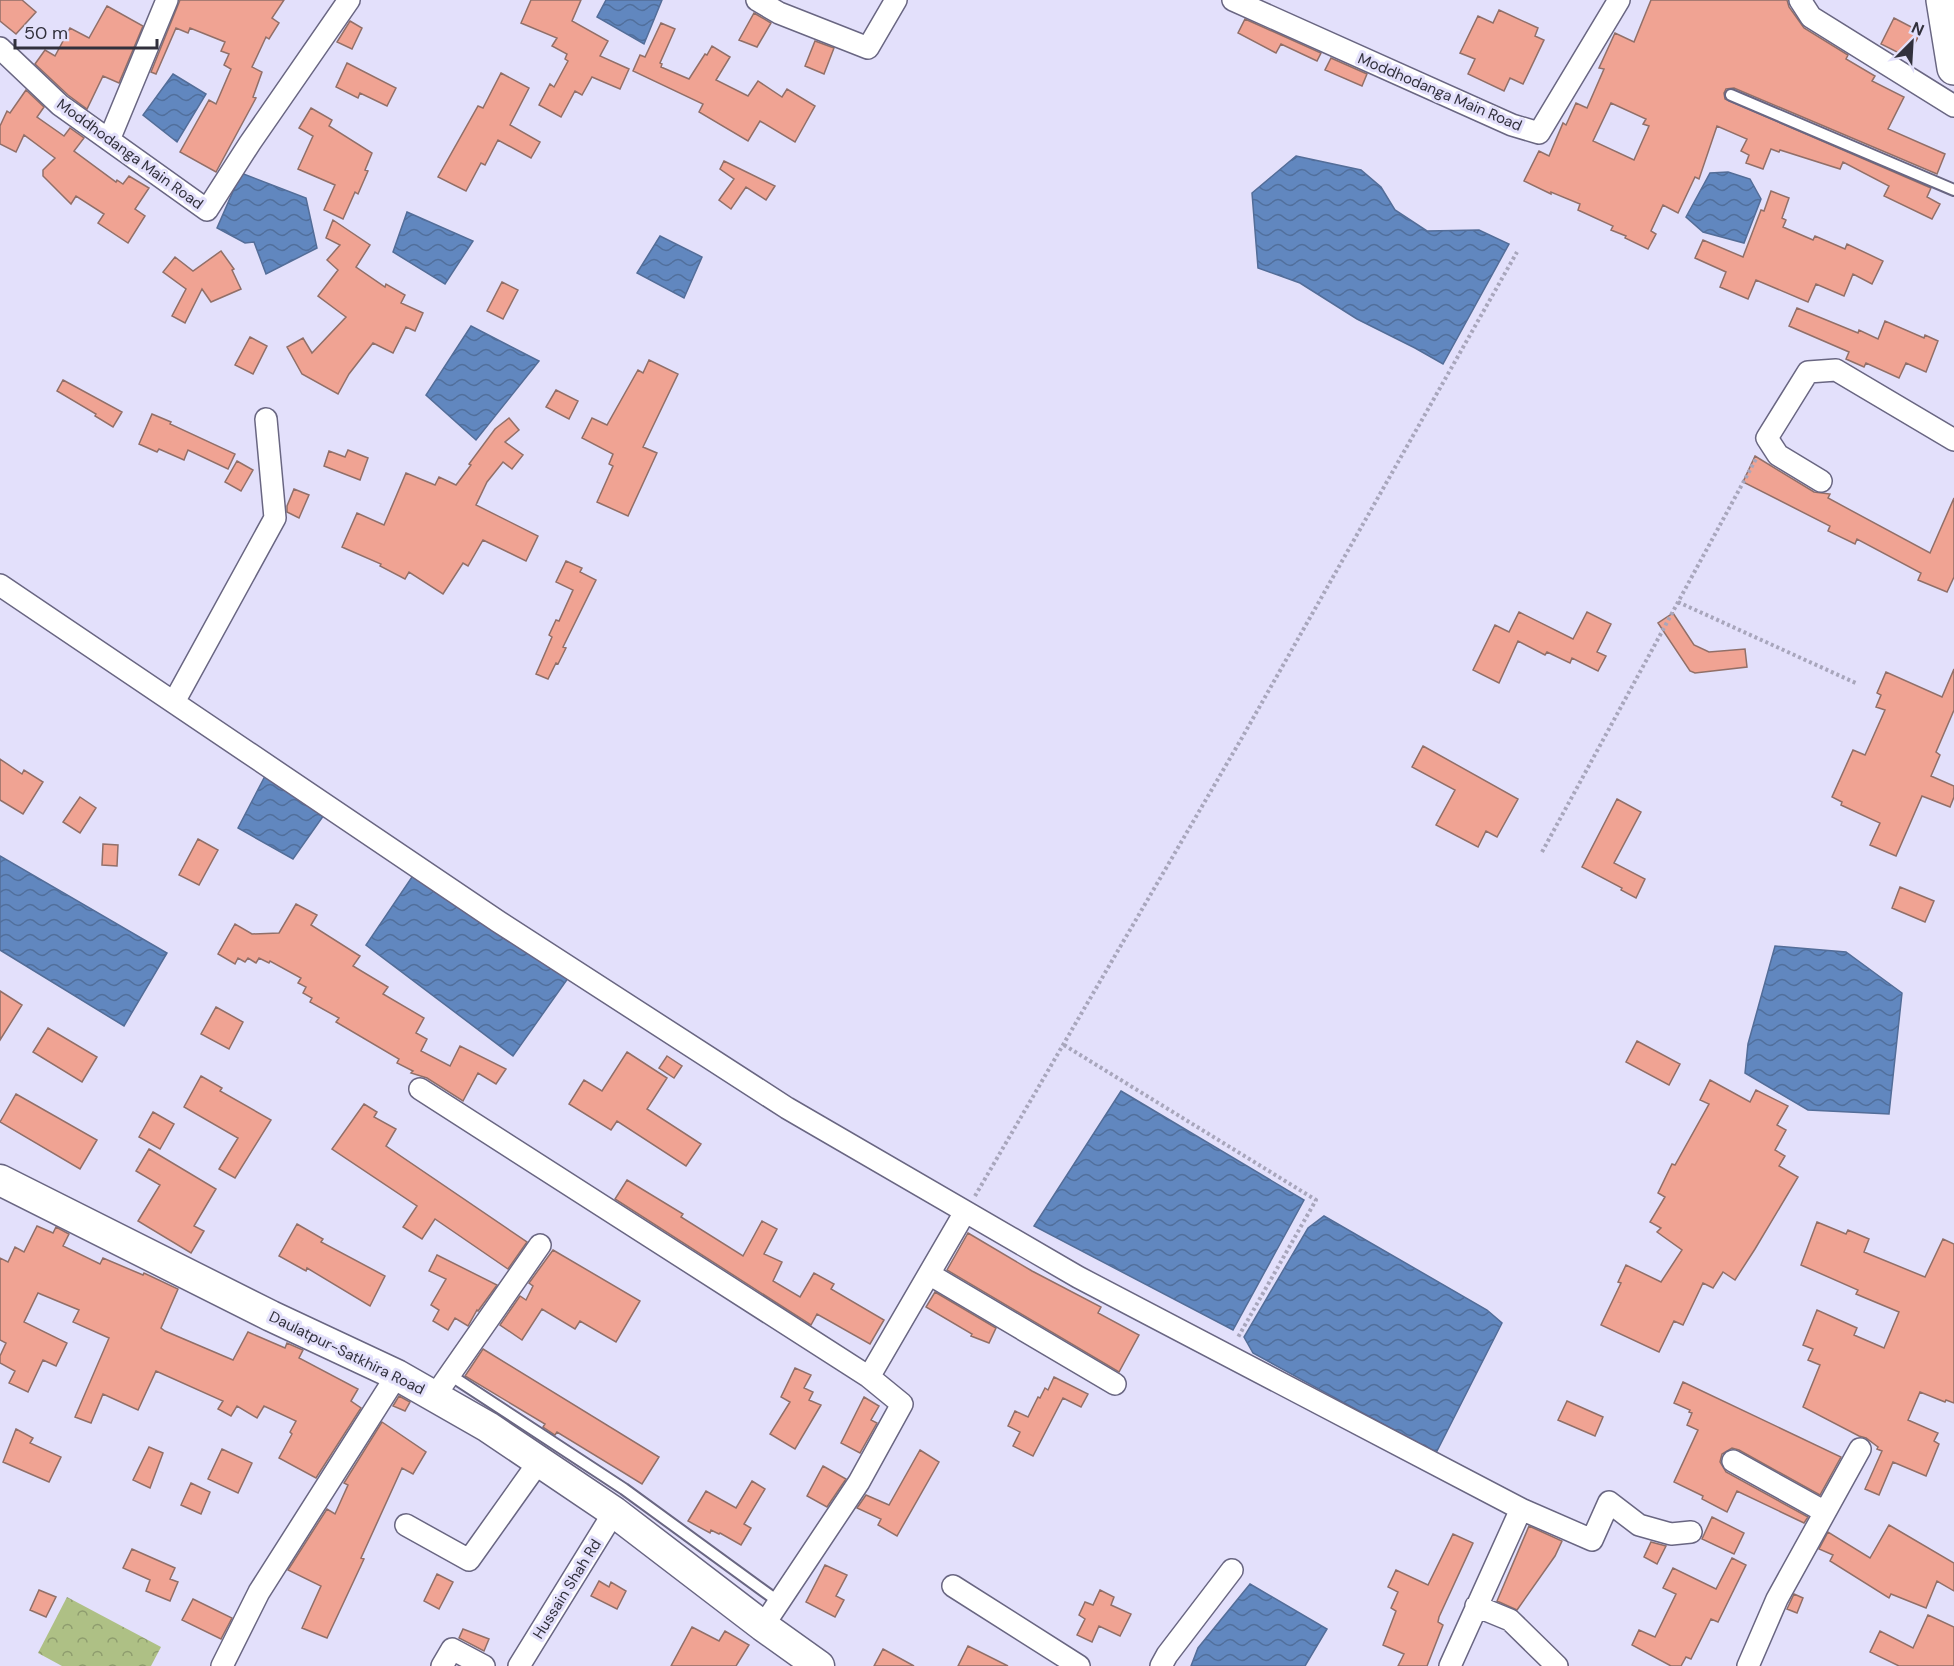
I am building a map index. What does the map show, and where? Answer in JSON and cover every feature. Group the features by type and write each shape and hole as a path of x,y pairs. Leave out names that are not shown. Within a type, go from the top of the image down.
{"highway":[{"path":"1943,0 1954,68"}],"main road":[{"name":"Daulatpur-Satkhira Road","path":"0,1180 271,1316 397,1375 442,1386 488,1426 538,1462 771,1614 810,1663"}],"street":[{"path":"109,140 167,0"},
{"path":"757,0 779,14 868,48 896,0"},
{"name":"Moddhodanga Main Road","path":"1233,0 1512,125 1539,133 1619,0"},
{"path":"1800,0 1811,17 1954,106"},
{"name":"Moddhodanga Main Road","path":"0,48 60,105 207,210 338,4"},
{"path":"1821,481 1778,455 1767,438 1808,372 1836,370 1954,440"},
{"path":"174,702 275,518 266,418"},
{"path":"0,585 509,928 787,1108 1078,1277 1521,1509 1592,1540 1609,1502 1639,1525 1671,1534 1691,1532"},
{"path":"420,1089 869,1377 902,1404 859,1482 771,1614"},
{"path":"869,1377 965,1212"},
{"path":"442,1386 540,1245"},
{"path":"929,1274 1115,1384"},
{"path":"222,1666 259,1592 397,1375"},
{"path":"1748,1666 1777,1599 1860,1449"},
{"path":"1733,1461 1825,1512"},
{"path":"406,1525 469,1560 538,1462"},
{"path":"1450,1666 1521,1509"},
{"name":"Hussain Shah Rd","path":"519,1666 614,1512"},
{"path":"1161,1666 1232,1570"},
{"path":"953,1586 1078,1666"},
{"path":"1476,1606 1510,1620 1557,1666"},
{"path":"442,1666 452,1649 484,1666"}],"lane":[{"path":"1731,95 1954,190"},
{"path":"442,1386 624,1489 771,1614"}],"path":[{"path":"965,1212 1244,736 1517,252"},
{"path":"1542,852 1767,438"},
{"path":"1678,602 1858,684"},
{"path":"1064,1045 1316,1200 1227,1355"}],"green space":[{"path":"67,1597 161,1647 151,1666 62,1666 38,1653"}],"water":[{"path":"606,0 662,0 644,44 597,17"},
{"path":"173,74 206,94 177,142 143,115"},
{"path":"1296,156 1361,170 1381,187 1395,210 1427,231 1479,230 1509,244 1443,364 1357,319 1300,283 1258,268 1252,193"},
{"path":"1728,172 1750,179 1761,199 1744,243 1703,232 1686,217 1710,173"},
{"path":"241,173 306,198 317,248 266,274 254,242 245,243 217,228"},
{"path":"407,212 473,241 445,284 393,252"},
{"path":"660,236 702,257 684,298 637,273"},
{"path":"471,326 539,361 476,440 426,395"},
{"path":"265,776 324,815 293,859 238,828"},
{"path":"0,856 167,953 124,1026 0,950"},
{"path":"414,874 571,974 513,1056 366,945"},
{"path":"1775,946 1846,952 1902,993 1889,1114 1808,1110 1745,1073 1748,1044"},
{"path":"1121,1091 1304,1200 1233,1330 1034,1226"},
{"path":"1324,1216 1487,1310 1502,1323 1436,1453 1253,1353 1244,1337 1308,1228"},
{"path":"1250,1584 1327,1629 1305,1666 1191,1666 1198,1648"}],"building":[{"path":"0,0 22,0 36,12 16,34 0,21"},
{"path":"180,0 284,0 272,18 279,23 269,39 266,37 252,67 262,72 253,97 256,98 216,172 180,152 209,100 216,104 231,69 224,65 229,54 221,51 225,42 190,28 188,33 176,28 156,74 151,72"},
{"path":"531,0 581,0 572,21 608,41 600,56 629,69 620,89 592,77 582,95 575,91 561,117 539,105 550,84 554,87 568,61 565,59 567,54 552,46 557,38 521,23"},
{"path":"1651,0 1787,0 1789,7 1804,28 1848,55 1846,59 1875,76 1872,81 1904,97 1888,129 1945,154 1937,174 1734,88 1726,89 1725,99 1931,188 1927,197 1940,204 1932,219 1884,196 1889,186 1843,162 1840,169 1771,149 1763,169 1746,163 1749,155 1741,151 1747,139 1717,126 1699,179 1695,177 1678,213 1663,205 1651,231 1656,234 1648,249 1611,230 1613,226 1578,210 1580,204 1524,181 1539,151 1549,156 1563,123 1566,125 1576,103 1587,108 1604,69 1599,68 1615,33 1634,42","holes":["1611,103 1646,119 1643,124 1649,126 1634,160 1593,141"]},
{"path":"107,6 143,26 119,83 103,76 87,109 68,95 35,64 45,50 55,56 70,28 89,38"},
{"path":"1499,10 1538,28 1535,36 1544,40 1523,84 1510,78 1504,91 1468,74 1475,59 1460,53 1478,16 1493,23"},
{"path":"754,13 771,23 757,47 739,40"},
{"path":"1894,18 1921,32 1907,57 1881,44"},
{"path":"1245,19 1321,53 1317,61 1281,44 1276,53 1238,33"},
{"path":"350,21 362,28 352,49 337,42"},
{"path":"661,23 675,29 660,63 661,67 689,79 712,46 730,57 716,80 748,96 758,81 782,97 787,89 815,106 795,142 760,121 748,141 699,112 703,104 633,71 640,55 645,57"},
{"path":"815,41 834,48 824,74 805,66"},
{"path":"1331,58 1367,74 1362,86 1325,70"},
{"path":"347,63 396,88 387,106 360,93 358,98 336,87"},
{"path":"501,73 529,88 510,125 540,142 531,158 498,140 485,165 481,163 466,191 438,177 478,106 483,108"},
{"path":"26,90 44,107 37,117 64,136 70,128 84,138 74,151 116,182 117,180 123,184 129,176 149,188 135,209 145,216 128,243 98,223 104,214 76,196 71,204 43,176 43,170 55,158 24,135 16,152 0,144 0,126 7,111 10,113"},
{"path":"311,108 332,120 329,126 372,153 365,170 368,171 358,194 355,192 343,219 324,210 335,185 298,169 313,136 299,128"},
{"path":"724,161 775,186 766,200 746,187 731,209 719,200 734,179 720,169"},
{"path":"1771,191 1789,198 1782,218 1786,220 1783,227 1813,240 1815,236 1845,249 1847,244 1883,261 1872,284 1853,274 1844,296 1816,284 1808,302 1756,280 1748,299 1720,287 1726,272 1695,258 1703,240 1743,257"},
{"path":"333,220 370,245 356,267 385,287 386,284 405,295 401,303 423,313 415,331 406,327 393,353 373,343 349,374 338,394 302,374 287,347 303,338 312,353 346,317 318,296 338,270 327,260 340,245 326,238"},
{"path":"221,251 234,269 232,270 241,289 211,302 202,289 185,323 172,316 186,289 163,272 175,257 193,271"},
{"path":"502,282 518,290 503,319 487,311"},
{"path":"1797,308 1878,339 1885,321 1924,338 1925,335 1938,341 1926,372 1906,363 1899,378 1866,363 1864,367 1846,359 1849,352 1789,326"},
{"path":"250,337 267,346 253,374 235,365"},
{"path":"649,360 678,374 643,447 657,453 628,516 597,502 613,466 609,464 613,454 582,438 592,418 607,425 638,370 643,373"},
{"path":"63,380 122,412 113,427 57,391"},
{"path":"556,390 578,401 569,419 546,407"},
{"path":"152,414 235,454 228,469 188,450 184,460 159,449 157,452 139,444"},
{"path":"509,418 519,430 505,442 523,455 512,469 503,462 487,482 476,505 538,536 526,561 483,540 468,566 463,563 443,594 409,572 405,579 380,566 381,564 342,547 357,513 384,525 406,473 435,485 439,477 456,485 495,429"},
{"path":"348,450 368,458 360,480 324,466 329,451 345,457"},
{"path":"1755,456 1814,492 1830,494 1828,498 1930,553 1954,498 1954,577 1947,592 1918,580 1921,573 1857,539 1855,544 1828,531 1830,526 1743,482"},
{"path":"237,461 253,470 241,491 225,482"},
{"path":"294,489 309,495 299,518 287,512"},
{"path":"566,561 582,568 580,572 596,580 563,647 566,648 548,679 536,674 552,637 549,635 556,620 559,621 573,590 556,582"},
{"path":"1519,612 1573,639 1587,612 1611,624 1597,652 1606,656 1598,671 1572,658 1570,663 1547,652 1545,655 1518,641 1499,683 1473,670 1495,625 1509,632"},
{"path":"1673,613 1694,645 1709,652 1745,649 1747,667 1695,673 1690,671 1658,623"},
{"path":"1954,669 1954,710 1936,752 1940,755 1931,776 1954,786 1954,797 1950,807 1922,796 1896,856 1870,845 1880,823 1841,805 1842,802 1832,797 1853,750 1865,755 1885,710 1876,707 1881,695 1877,693 1886,672 1942,697"},
{"path":"1423,746 1518,799 1497,837 1486,831 1478,847 1436,825 1455,790 1412,767"},
{"path":"0,759 22,774 24,770 43,782 23,814 0,800"},
{"path":"80,797 96,808 80,833 63,822"},
{"path":"1617,799 1641,812 1614,863 1645,879 1636,898 1582,867"},
{"path":"198,839 218,850 199,885 179,875"},
{"path":"103,844 118,845 117,866 102,865"},
{"path":"1900,887 1934,901 1925,922 1892,908"},
{"path":"296,904 317,915 311,925 360,956 353,966 388,987 383,994 424,1018 416,1033 427,1039 421,1051 450,1066 460,1046 506,1069 496,1084 478,1073 463,1101 427,1078 411,1073 413,1071 397,1063 399,1059 336,1022 339,1018 310,1002 312,998 303,993 306,987 298,983 301,978 270,961 269,963 259,958 256,963 248,958 245,962 238,958 235,964 218,954 235,924 252,934 279,933"},
{"path":"0,991 22,1005 0,1040"},
{"path":"216,1007 243,1022 229,1049 201,1034"},
{"path":"48,1028 97,1057 82,1082 33,1052"},
{"path":"1637,1041 1680,1064 1669,1085 1626,1062"},
{"path":"627,1052 667,1078 647,1109 701,1144 686,1166 617,1121 611,1130 569,1104 584,1080 602,1091"},
{"path":"667,1056 682,1066 674,1078 659,1068"},
{"path":"201,1076 222,1088 220,1091 271,1120 235,1178 219,1169 238,1138 184,1107"},
{"path":"1710,1080 1750,1102 1756,1090 1788,1106 1777,1125 1786,1130 1775,1150 1785,1156 1779,1166 1798,1177 1735,1280 1723,1272 1713,1288 1703,1283 1683,1325 1674,1321 1659,1352 1601,1325 1621,1283 1618,1282 1626,1265 1661,1282 1682,1250 1657,1232 1661,1228 1650,1222 1665,1197 1658,1193 1672,1164 1675,1165 1709,1104 1700,1100"},
{"path":"16,1094 97,1140 80,1169 0,1122"},
{"path":"364,1104 377,1112 374,1117 396,1129 386,1146 527,1242 508,1269 435,1219 422,1239 403,1227 417,1206 332,1149"},
{"path":"153,1112 174,1124 160,1149 139,1137"},
{"path":"149,1149 216,1189 194,1226 204,1231 191,1253 138,1221 160,1185 136,1171"},
{"path":"627,1180 683,1214 681,1217 743,1256 762,1221 777,1229 764,1254 782,1262 773,1281 800,1297 814,1273 834,1284 831,1289 884,1320 870,1344 817,1314 811,1325 615,1199"},
{"path":"1817,1222 1846,1234 1848,1230 1869,1239 1864,1252 1925,1277 1943,1239 1954,1244 1954,1403 1946,1400 1945,1402 1920,1392 1908,1420 1938,1433 1934,1441 1939,1444 1926,1476 1893,1462 1879,1495 1865,1489 1882,1451 1866,1438 1803,1407 1820,1365 1808,1360 1813,1349 1803,1345 1817,1310 1857,1328 1854,1335 1884,1348 1899,1312 1856,1294 1858,1290 1801,1265"},
{"path":"297,1224 323,1239 321,1242 385,1276 370,1306 307,1268 306,1271 279,1256"},
{"path":"37,1226 53,1233 56,1227 69,1234 63,1246 100,1264 103,1258 178,1289 161,1328 165,1331 233,1360 248,1332 285,1348 287,1343 303,1350 299,1358 358,1389 351,1401 361,1408 316,1478 279,1458 296,1421 264,1406 257,1418 237,1406 231,1416 218,1409 223,1401 156,1371 138,1410 103,1394 91,1423 75,1417 109,1338 73,1322 79,1310 38,1293 24,1322 67,1343 56,1366 43,1360 28,1392 9,1383 15,1371 0,1363 0,1356 6,1343 0,1340 0,1258 8,1262 15,1247 24,1252"},
{"path":"968,1233 1032,1271 1101,1307 1098,1313 1139,1335 1119,1372 947,1270"},
{"path":"553,1250 640,1301 616,1342 580,1321 575,1329 542,1309 522,1340 500,1325 520,1296 526,1300 533,1286 529,1283"},
{"path":"437,1255 497,1285 477,1310 468,1326 455,1318 448,1330 433,1321 439,1310 431,1305 446,1279 429,1271"},
{"path":"935,1292 996,1328 989,1343 971,1336 972,1334 926,1307"},
{"path":"483,1349 659,1457 642,1484 557,1432 555,1435 543,1427 545,1424 465,1376"},
{"path":"795,1368 811,1375 804,1388 813,1392 809,1400 821,1405 795,1449 770,1434 790,1402 781,1397"},
{"path":"1054,1377 1088,1394 1081,1407 1063,1398 1033,1456 1013,1446 1020,1432 1008,1426 1015,1411 1028,1417 1038,1397 1040,1398 1045,1388 1048,1390"},
{"path":"1683,1382 1841,1457 1820,1495 1739,1450 1732,1448 1722,1454 1720,1462 1726,1472 1808,1517 1804,1523 1737,1491 1727,1512 1702,1499 1703,1496 1674,1482 1698,1430 1687,1425 1692,1413 1689,1412 1690,1410 1674,1403"},
{"path":"399,1396 410,1402 405,1411 393,1406"},
{"path":"864,1397 879,1406 871,1420 877,1423 860,1453 841,1443"},
{"path":"1567,1401 1603,1417 1595,1436 1558,1420"},
{"path":"382,1422 426,1452 413,1474 402,1468 361,1558 364,1559 327,1638 302,1628 321,1586 288,1570 327,1509 335,1514 348,1485 344,1483"},
{"path":"16,1429 33,1438 30,1443 61,1457 49,1482 3,1462"},
{"path":"149,1447 163,1453 150,1488 133,1480"},
{"path":"222,1449 252,1463 238,1493 208,1479"},
{"path":"920,1450 939,1462 897,1536 878,1525 881,1519 857,1508 866,1495 889,1505"},
{"path":"823,1466 846,1479 827,1507 807,1496"},
{"path":"752,1481 765,1489 744,1524 751,1528 741,1545 720,1533 711,1530 710,1533 688,1521 706,1491 736,1508"},
{"path":"191,1483 210,1492 201,1514 181,1505"},
{"path":"1712,1517 1744,1533 1734,1554 1702,1539"},
{"path":"1889,1525 1954,1563 1954,1591 1937,1581 1926,1608 1891,1594 1889,1598 1830,1561 1833,1555 1819,1549 1828,1532 1870,1558"},
{"path":"1529,1526 1562,1541 1555,1556 1517,1610 1497,1601"},
{"path":"1453,1534 1473,1543 1439,1617 1438,1622 1443,1625 1427,1666 1398,1666 1404,1654 1383,1645 1396,1611 1391,1608 1398,1592 1388,1587 1396,1570 1428,1585"},
{"path":"1651,1542 1666,1546 1657,1564 1644,1557"},
{"path":"132,1549 175,1568 170,1579 178,1582 170,1601 146,1591 150,1580 123,1568"},
{"path":"1732,1558 1746,1565 1718,1622 1711,1619 1691,1659 1686,1657 1681,1666 1671,1666 1632,1645 1639,1630 1655,1637 1676,1594 1663,1588 1673,1568 1716,1589"},
{"path":"825,1565 847,1575 836,1596 844,1600 835,1617 806,1602"},
{"path":"437,1574 453,1582 439,1609 424,1601"},
{"path":"599,1581 609,1587 611,1582 626,1591 617,1609 591,1596"},
{"path":"39,1590 56,1597 46,1617 30,1610"},
{"path":"1100,1590 1114,1597 1111,1605 1131,1614 1120,1636 1099,1626 1092,1642 1077,1635 1085,1619 1079,1615 1085,1602 1093,1605"},
{"path":"1794,1594 1803,1598 1797,1613 1787,1609"},
{"path":"193,1599 232,1618 221,1639 182,1620"},
{"path":"1928,1615 1954,1627 1954,1666 1899,1666 1870,1652 1880,1631 1913,1648"},
{"path":"692,1627 719,1641 725,1631 749,1645 736,1666 671,1666"},
{"path":"463,1629 489,1639 484,1651 459,1638"},
{"path":"968,1646 1008,1666 958,1666"},
{"path":"883,1649 914,1666 874,1666"}]}
